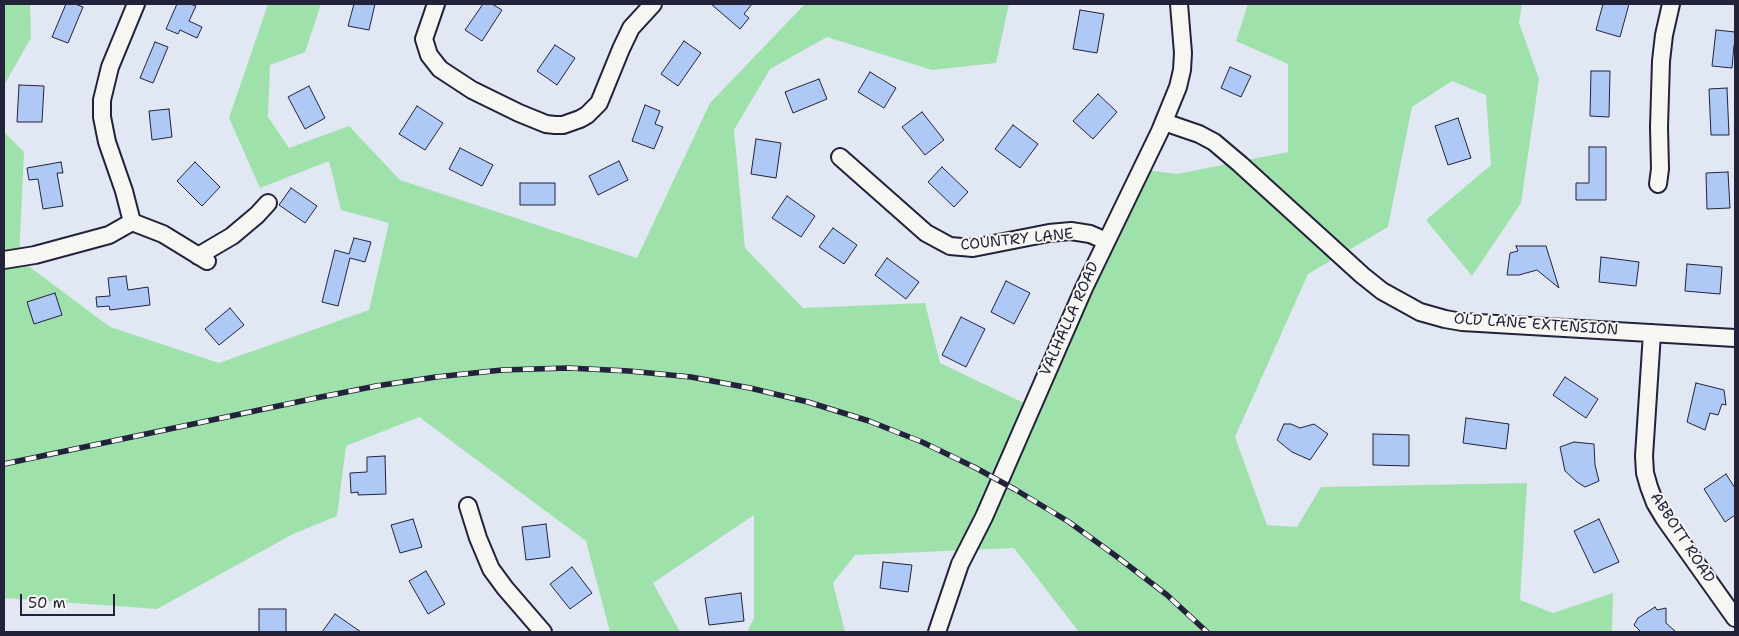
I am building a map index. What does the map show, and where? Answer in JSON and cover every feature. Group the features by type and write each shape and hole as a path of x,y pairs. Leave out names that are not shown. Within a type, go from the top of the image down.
{"street":[{"path":"132,222 124,191 107,142 102,118 102,100 110,67 136,4"},
{"path":"436,4 424,39 429,56 440,69 472,90 519,114 546,124 563,125 580,120 594,110 599,103 631,28 653,4"},
{"name":"VALHALLA ROAD","path":"937,632 960,564 984,517 1048,367 1106,240 1164,122 1178,87 1183,53 1179,4"},
{"path":"1658,184 1660,168 1658,128 1661,61 1664,35 1671,4"},
{"name":"OLD LANE EXTENSION","path":"1164,122 1199,134 1214,142 1362,275 1382,291 1420,312 1462,322 1735,338"},
{"name":"COUNTRY LANE","path":"840,157 926,233 950,246 973,248 1049,233 1071,231 1090,234 1106,240"},
{"path":"132,222 163,234 203,259 257,215 268,203"},
{"path":"4,260 109,235 132,222"},
{"name":"ABBOTT ROAD","path":"1652,333 1644,456 1645,474 1655,503 1664,518 1735,618"},
{"path":"468,506 478,538 492,569 505,588 543,632"}],"green space":[{"path":"4,4 30,4 31,38 4,85"},
{"path":"268,4 321,4 305,52 270,65 268,117 289,148 349,126 400,180 637,258 710,103 805,4 1009,4 996,63 932,70 827,37 770,69 734,130 745,248 803,308 925,303 940,363 1030,406 1146,170 1177,174 1288,152 1288,64 1236,41 1248,4 1522,4 1519,23 1539,79 1521,203 1472,276 1426,220 1491,165 1486,95 1452,81 1412,107 1388,227 1308,274 1235,437 1267,525 1297,527 1321,487 1527,483 1520,600 1553,613 1613,593 1612,632 1079,632 1014,548 855,555 833,583 845,632 747,632 754,618 754,515 653,583 680,632 610,632 586,541 419,417 346,446 337,516 293,534 157,609 4,598 4,132 24,152 19,259 110,327 219,363 369,310 389,223 341,210 329,161 260,188 229,118"}],"building":[{"path":"66,4 75,4 83,7 68,43 52,37"},
{"path":"177,4 196,6 189,21 202,27 197,38 180,30 178,34 166,29"},
{"path":"354,4 375,4 369,30 348,26"},
{"path":"483,4 492,4 502,10 482,41 465,30"},
{"path":"711,4 752,4 744,14 749,18 740,29"},
{"path":"1603,4 1629,4 1620,37 1596,30"},
{"path":"1080,10 1104,14 1097,53 1073,49"},
{"path":"1716,30 1735,32 1732,68 1712,66"},
{"path":"684,41 701,53 678,86 661,74"},
{"path":"155,42 168,47 153,83 140,78"},
{"path":"555,45 575,58 557,85 537,71"},
{"path":"1230,67 1251,76 1241,97 1221,88"},
{"path":"1591,71 1610,71 1609,117 1590,116"},
{"path":"870,72 896,88 884,108 858,92"},
{"path":"819,79 827,99 793,113 785,92"},
{"path":"19,85 44,86 42,122 17,122"},
{"path":"309,86 325,118 305,129 288,97"},
{"path":"1727,88 1729,135 1711,135 1709,89"},
{"path":"1098,94 1117,112 1093,139 1073,121"},
{"path":"645,105 660,111 655,124 663,127 654,149 632,141"},
{"path":"417,106 443,123 425,150 399,134"},
{"path":"169,109 172,137 152,140 149,111"},
{"path":"922,112 944,140 925,155 902,127"},
{"path":"1458,118 1471,158 1448,165 1435,126"},
{"path":"1013,125 1038,144 1020,168 995,149"},
{"path":"756,139 781,143 776,178 751,174"},
{"path":"1589,147 1606,147 1606,200 1576,200 1576,183 1589,183"},
{"path":"460,148 493,165 482,186 449,169"},
{"path":"619,161 628,180 598,195 589,176"},
{"path":"61,162 63,173 57,173 63,206 43,209 38,179 29,180 27,168"},
{"path":"195,162 220,187 202,206 177,181"},
{"path":"942,167 968,192 954,207 928,182"},
{"path":"1728,172 1730,208 1707,209 1706,173"},
{"path":"520,183 555,183 555,205 520,205"},
{"path":"291,188 317,206 305,223 279,205"},
{"path":"787,196 815,216 801,237 772,218"},
{"path":"833,228 857,245 844,264 819,247"},
{"path":"354,238 371,242 365,262 350,258 338,306 322,302 335,250 349,254"},
{"path":"1516,246 1546,246 1559,288 1537,270 1519,275 1507,275 1510,253 1518,251"},
{"path":"1601,257 1639,262 1636,286 1599,282"},
{"path":"887,258 919,282 906,299 875,275"},
{"path":"1687,264 1722,267 1720,294 1685,291"},
{"path":"126,276 128,290 148,287 150,305 110,310 109,306 97,307 96,297 110,296 108,278"},
{"path":"1006,281 1030,293 1014,324 991,312"},
{"path":"55,293 62,315 34,324 27,302"},
{"path":"230,308 244,325 219,345 205,329"},
{"path":"961,317 985,329 966,367 942,355"},
{"path":"1565,377 1598,399 1586,418 1553,395"},
{"path":"1696,383 1724,390 1726,405 1722,404 1718,415 1710,413 1705,430 1687,422"},
{"path":"1466,418 1509,424 1506,449 1463,443"},
{"path":"1284,424 1291,424 1300,428 1314,424 1328,434 1310,460 1292,452 1277,440"},
{"path":"1373,434 1409,435 1409,466 1373,465"},
{"path":"1574,442 1594,444 1595,465 1599,481 1585,487 1565,471 1560,447"},
{"path":"385,456 386,494 358,495 358,492 351,493 350,473 367,472 367,457"},
{"path":"1726,474 1735,488 1735,515 1725,522 1704,489"},
{"path":"413,519 422,547 400,553 391,525"},
{"path":"1599,519 1619,562 1594,573 1574,531"},
{"path":"546,524 550,557 526,560 522,527"},
{"path":"883,562 912,565 908,592 880,588"},
{"path":"572,567 592,593 570,609 550,584"},
{"path":"426,571 445,604 428,614 409,581"},
{"path":"741,593 744,621 709,625 705,598"},
{"path":"1655,607 1657,610 1666,608 1666,623 1676,632 1641,632 1634,625 1638,618"},
{"path":"259,609 286,609 286,632 259,632"},
{"path":"335,614 361,632 322,632"}],"railway":[{"path":"4,464 316,398 436,377 502,370 568,368 691,377 750,388 808,402 869,421 922,442 976,468 1069,522 1167,595 1207,632"}]}
